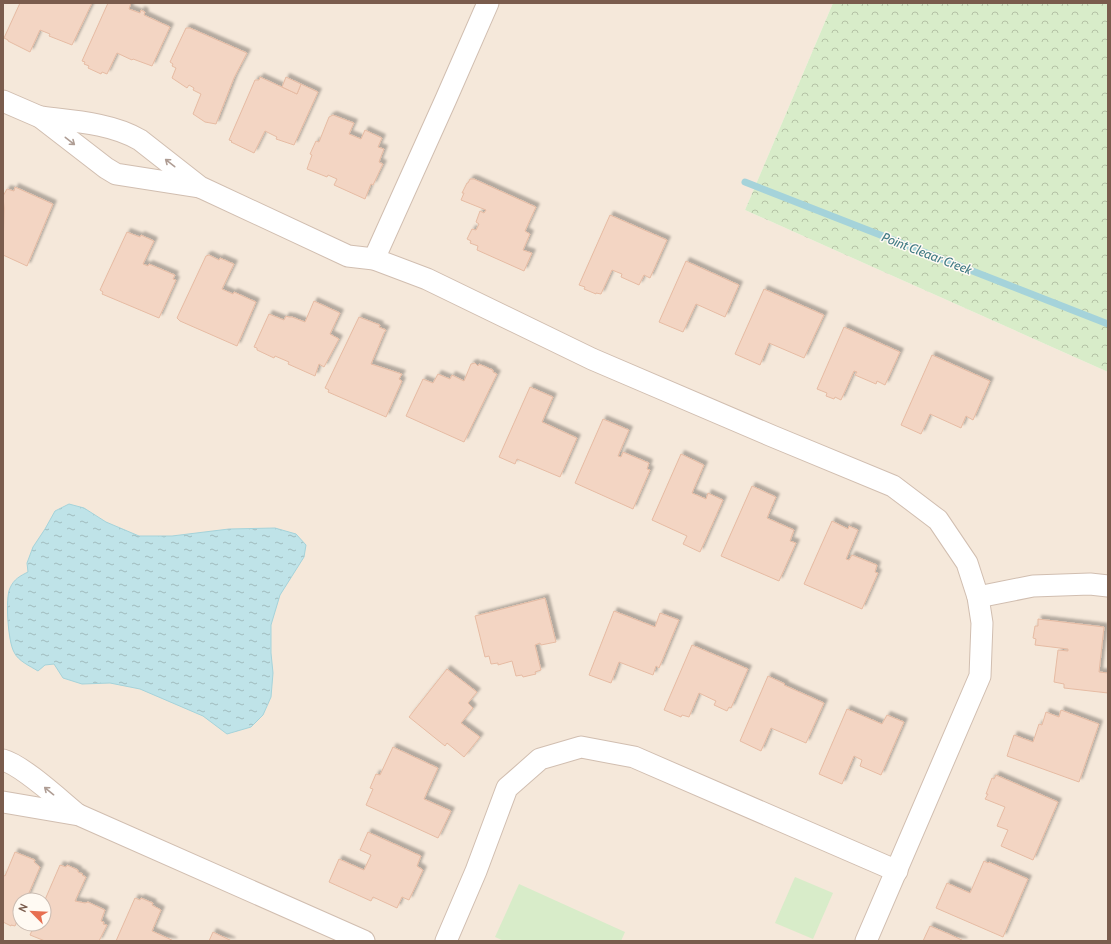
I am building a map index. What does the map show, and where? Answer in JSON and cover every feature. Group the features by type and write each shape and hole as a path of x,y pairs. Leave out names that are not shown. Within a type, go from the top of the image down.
{"street":[{"path":"374,259 488,3"},
{"path":"3,101 40,117 121,130 140,140 200,187 348,256 374,259 427,279 592,359 893,486 938,520 967,563 978,597 982,623 980,676 866,941"},
{"path":"40,117 116,174 200,187"},
{"path":"978,597 1033,586 1090,584 1108,586"},
{"path":"446,941 476,872 507,788 540,759 581,747 634,757 897,871"},
{"path":"3,760 9,762 30,776 79,816"},
{"path":"3,802 79,816 364,941"}],"shaded area":[{"path":"3,3 833,3 745,210 1108,372 1108,941 3,941"}],"green space":[{"path":"833,3 1108,3 1108,372 745,210"},
{"path":"795,877 833,893 813,939 775,923"},
{"path":"519,884 625,932 621,941 504,941 495,937"}],"water":[{"path":"69,504 84,508 106,522 139,536 172,536 229,529 275,528 296,534 306,545 304,557 280,595 271,625 273,673 271,697 263,715 251,727 227,734 203,716 140,689 110,683 82,684 63,678 54,664 45,665 38,671 18,658 14,652 10,639 8,593 15,580 28,572 27,563 33,547 55,511"}],"building":[{"path":"20,3 92,3 72,45 49,36 50,34 40,30 30,52 4,38"},
{"path":"108,3 131,3 129,9 140,13 141,10 145,12 144,15 170,27 152,66 133,59 132,60 117,53 107,74 102,72 101,74 88,68 89,66 84,64 85,62 82,61"},
{"path":"186,28 190,28 247,53 234,78 216,124 205,122 193,114 201,94 193,90 194,88 189,85 187,88 172,78 176,68 172,66 173,64 170,62"},
{"path":"260,77 297,94 301,84 318,92 294,145 276,139 277,137 265,131 254,153 229,140 255,80 259,80"},
{"path":"286,77 301,84 297,94 282,87"},
{"path":"333,115 354,123 349,134 361,139 365,130 382,138 378,147 384,149 379,162 383,164 373,185 371,184 365,199 334,185 337,179 328,175 327,177 307,169 312,155 310,154 316,141 319,142 329,117"},
{"path":"470,179 474,179 536,207 525,231 530,234 523,250 532,253 524,271 477,250 478,246 470,243 471,241 467,239 472,229 476,230 479,224 476,222 480,211 484,213 486,210 461,200 464,193 462,193"},
{"path":"15,187 53,204 27,266 3,255 3,196 7,189 14,191"},
{"path":"610,215 667,240 650,278 644,275 639,285 621,277 622,274 612,270 601,294 596,294 579,285"},
{"path":"127,232 140,237 141,235 154,241 143,264 148,266 149,264 175,275 173,279 176,280 159,318 102,294 103,292 100,290"},
{"path":"209,255 219,260 220,258 234,264 222,289 233,294 234,292 256,302 237,346 180,321 177,318 206,256"},
{"path":"686,261 739,285 725,317 696,304 683,332 659,322"},
{"path":"764,289 824,315 804,358 769,343 760,365 735,354"},
{"path":"314,301 340,313 330,334 339,339 324,367 319,364 315,376 288,364 289,362 275,356 274,358 254,347 269,314 284,320 286,316 305,322"},
{"path":"359,317 380,325 379,327 386,330 371,364 402,374 399,379 402,381 386,417 328,392 329,390 325,388"},
{"path":"844,327 900,352 885,385 877,381 876,384 855,375 857,372 854,371 841,400 835,397 834,399 826,396 827,393 817,389"},
{"path":"932,355 990,381 973,420 966,416 961,428 930,414 921,434 901,425"},
{"path":"475,363 478,366 479,364 493,370 493,372 497,374 464,442 406,416 423,379 433,383 438,374 450,379 452,375 464,381 471,364"},
{"path":"530,387 553,397 542,422 577,438 560,477 517,459 515,464 499,457"},
{"path":"603,419 629,430 618,456 621,457 623,452 649,463 647,469 650,470 633,509 575,483"},
{"path":"681,454 704,465 692,493 706,499 708,493 723,500 700,552 683,544 687,536 652,520"},
{"path":"752,486 776,497 767,518 794,530 790,541 796,543 779,581 721,556"},
{"path":"832,521 848,529 849,526 858,530 846,559 849,560 852,555 877,565 875,572 878,573 862,609 804,584"},
{"path":"545,598 556,642 541,645 540,643 535,645 541,670 535,672 536,674 523,677 522,675 516,676 512,661 498,665 498,663 491,664 489,656 485,657 475,616"},
{"path":"614,611 655,627 660,613 679,620 659,668 656,666 653,675 619,662 611,683 589,675"},
{"path":"1038,619 1104,627 1099,672 1108,673 1108,693 1064,688 1064,684 1054,682 1058,650 1068,651 1068,649 1035,645 1036,639 1033,638 1035,626 1038,626"},
{"path":"692,645 748,669 731,708 729,707 727,711 714,705 716,701 699,693 689,717 682,715 681,717 664,710"},
{"path":"447,669 477,692 468,703 473,708 461,723 480,737 464,757 447,743 445,746 409,717"},
{"path":"768,676 824,703 806,743 771,728 761,751 740,741"},
{"path":"847,709 882,724 887,715 904,722 881,775 860,766 862,760 854,756 842,784 819,774"},
{"path":"1061,710 1099,724 1079,782 1007,756 1014,735 1033,742 1039,724 1042,725 1046,712 1059,717"},
{"path":"393,747 438,768 424,799 451,811 438,838 366,805 373,789 370,788 376,774 380,775"},
{"path":"996,775 1058,802 1033,860 1001,846 1008,830 997,826 1005,807 985,799 988,794 986,794 992,778 994,779"},
{"path":"368,832 421,856 417,866 423,870 409,900 402,897 397,908 373,897 371,901 329,882 339,859 364,870 371,855 360,850"},
{"path":"15,852 35,860 34,862 40,867 29,892 12,892 11,926 3,922 3,875 5,876"},
{"path":"984,861 1028,879 1003,937 936,908 947,883 970,893"},
{"path":"60,865 66,867 67,865 83,874 82,875 86,877 75,901 85,903 88,902 105,910 101,921 104,922 103,924 107,925 99,941 45,941 30,935 31,932 52,932 52,892 48,892"},
{"path":"135,898 140,900 141,898 153,903 152,905 161,910 152,931 174,941 116,941"},
{"path":"930,926 949,934 964,941 923,941"},
{"path":"213,932 232,941 209,941"}],"waterway":[{"name":"Point Cleaar Creek","path":"745,182 1108,324"}]}
